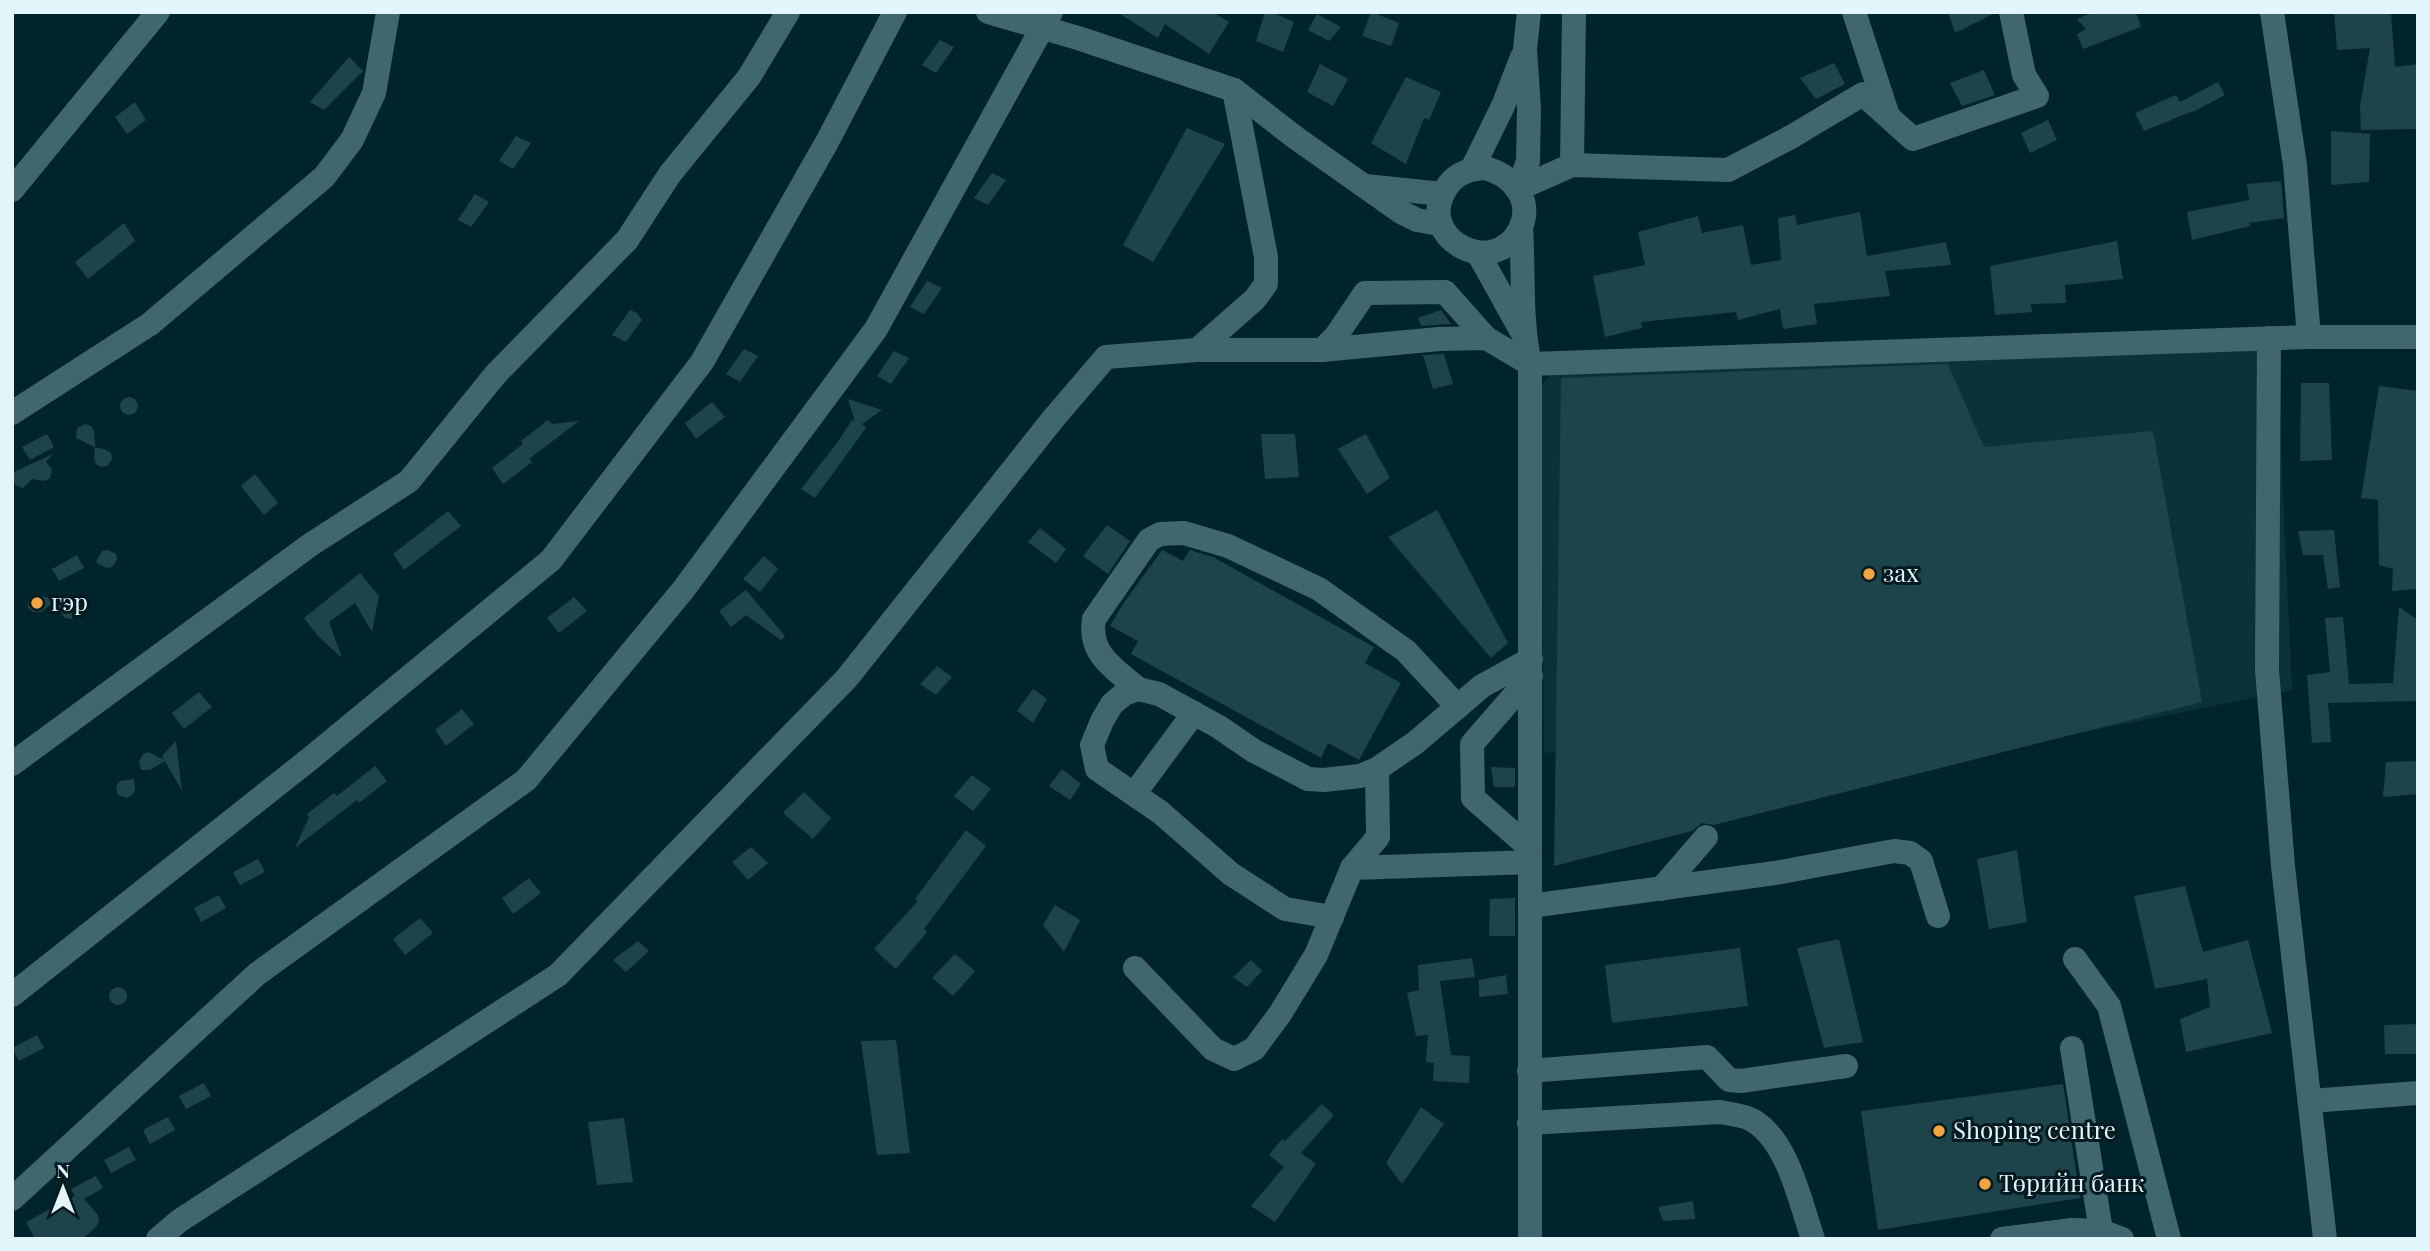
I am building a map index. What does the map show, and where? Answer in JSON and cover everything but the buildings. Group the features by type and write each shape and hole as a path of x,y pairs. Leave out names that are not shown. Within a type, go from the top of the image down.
{"street":[{"path":"12,190 158,12"},
{"path":"12,413 150,324 324,177 352,140 374,93 388,12"},
{"path":"12,764 310,545 409,481 495,375 627,240 670,174 749,76 788,12"},
{"path":"12,995 311,758 551,560 702,362 827,142 895,12"},
{"path":"988,12 1046,20 1234,90 1296,138 1409,216 1439,224"},
{"path":"1518,189 1528,161 1530,109 1525,50 1529,12"},
{"path":"1572,165 1574,12"},
{"path":"1854,12 1888,117"},
{"path":"1518,189 1572,165 1728,170 1791,137 1863,94 1913,139 2037,96 2024,75 2011,12"},
{"path":"2272,12 2295,165 2309,337"},
{"path":"12,1199 257,974 526,780 683,590 876,330 1046,20"},
{"path":"1472,169 1503,106 1525,50"},
{"path":"1197,350 1255,299 1266,284 1266,257 1234,90"},
{"path":"1521,227 1514,239 1491,252 1465,250 1454,242 1439,224 1442,194 1460,174 1485,168 1510,179 1523,201 1523,335 1530,364 1530,1239"},
{"path":"1366,186 1442,194"},
{"path":"1478,253 1523,335"},
{"path":"1322,350 1336,336 1365,293 1445,292 1486,338 1530,364 2269,338 2418,337"},
{"path":"158,1239 179,1221 558,975 847,678 1053,419 1106,357 1197,350 1322,350 1438,339 1486,338"},
{"path":"2269,338 2267,670 2283,866 2325,1239"},
{"path":"1458,707 1406,651 1319,589 1228,546 1184,533 1160,534 1149,540 1094,619 1092,632 1098,652 1138,689 1159,694 1219,727 1254,751 1308,779 1351,777 1377,769 1415,743 1482,687 1531,667"},
{"path":"1530,855 1473,798 1472,744 1531,667"},
{"path":"1138,689 1124,694 1112,704 1092,745 1097,769 1160,812 1231,874 1285,909 1332,916"},
{"path":"1133,794 1194,713"},
{"path":"1135,968 1213,1049 1234,1059 1254,1049 1280,1014 1316,955 1352,868 1378,837 1377,769"},
{"path":"1661,889 1706,837"},
{"path":"1530,906 1775,873 1894,851 1910,853 1921,861 1938,916"},
{"path":"1352,868 1530,855"},
{"path":"2075,959 2109,1006 2169,1239"},
{"path":"2002,1239 2072,1230 2112,1235 2072,1048"},
{"path":"1530,1071 1707,1057 1729,1080 1741,1082 1846,1066"},
{"path":"2310,1101 2418,1093"},
{"path":"1529,1123 1720,1112 1750,1119 1768,1132 1782,1150 1813,1239"}],"shaded area":[{"name":"зах","path":"2276,345 2292,690 1677,814 1664,743 1544,753 1540,386 1557,370"}],"place":[{"name":"зах","path":"1869,574"},
{"name":"гэр","path":"37,603"},
{"name":"Shoping centre","path":"1939,1131"},
{"name":"Төрийн банк","path":"1985,1184"}]}
